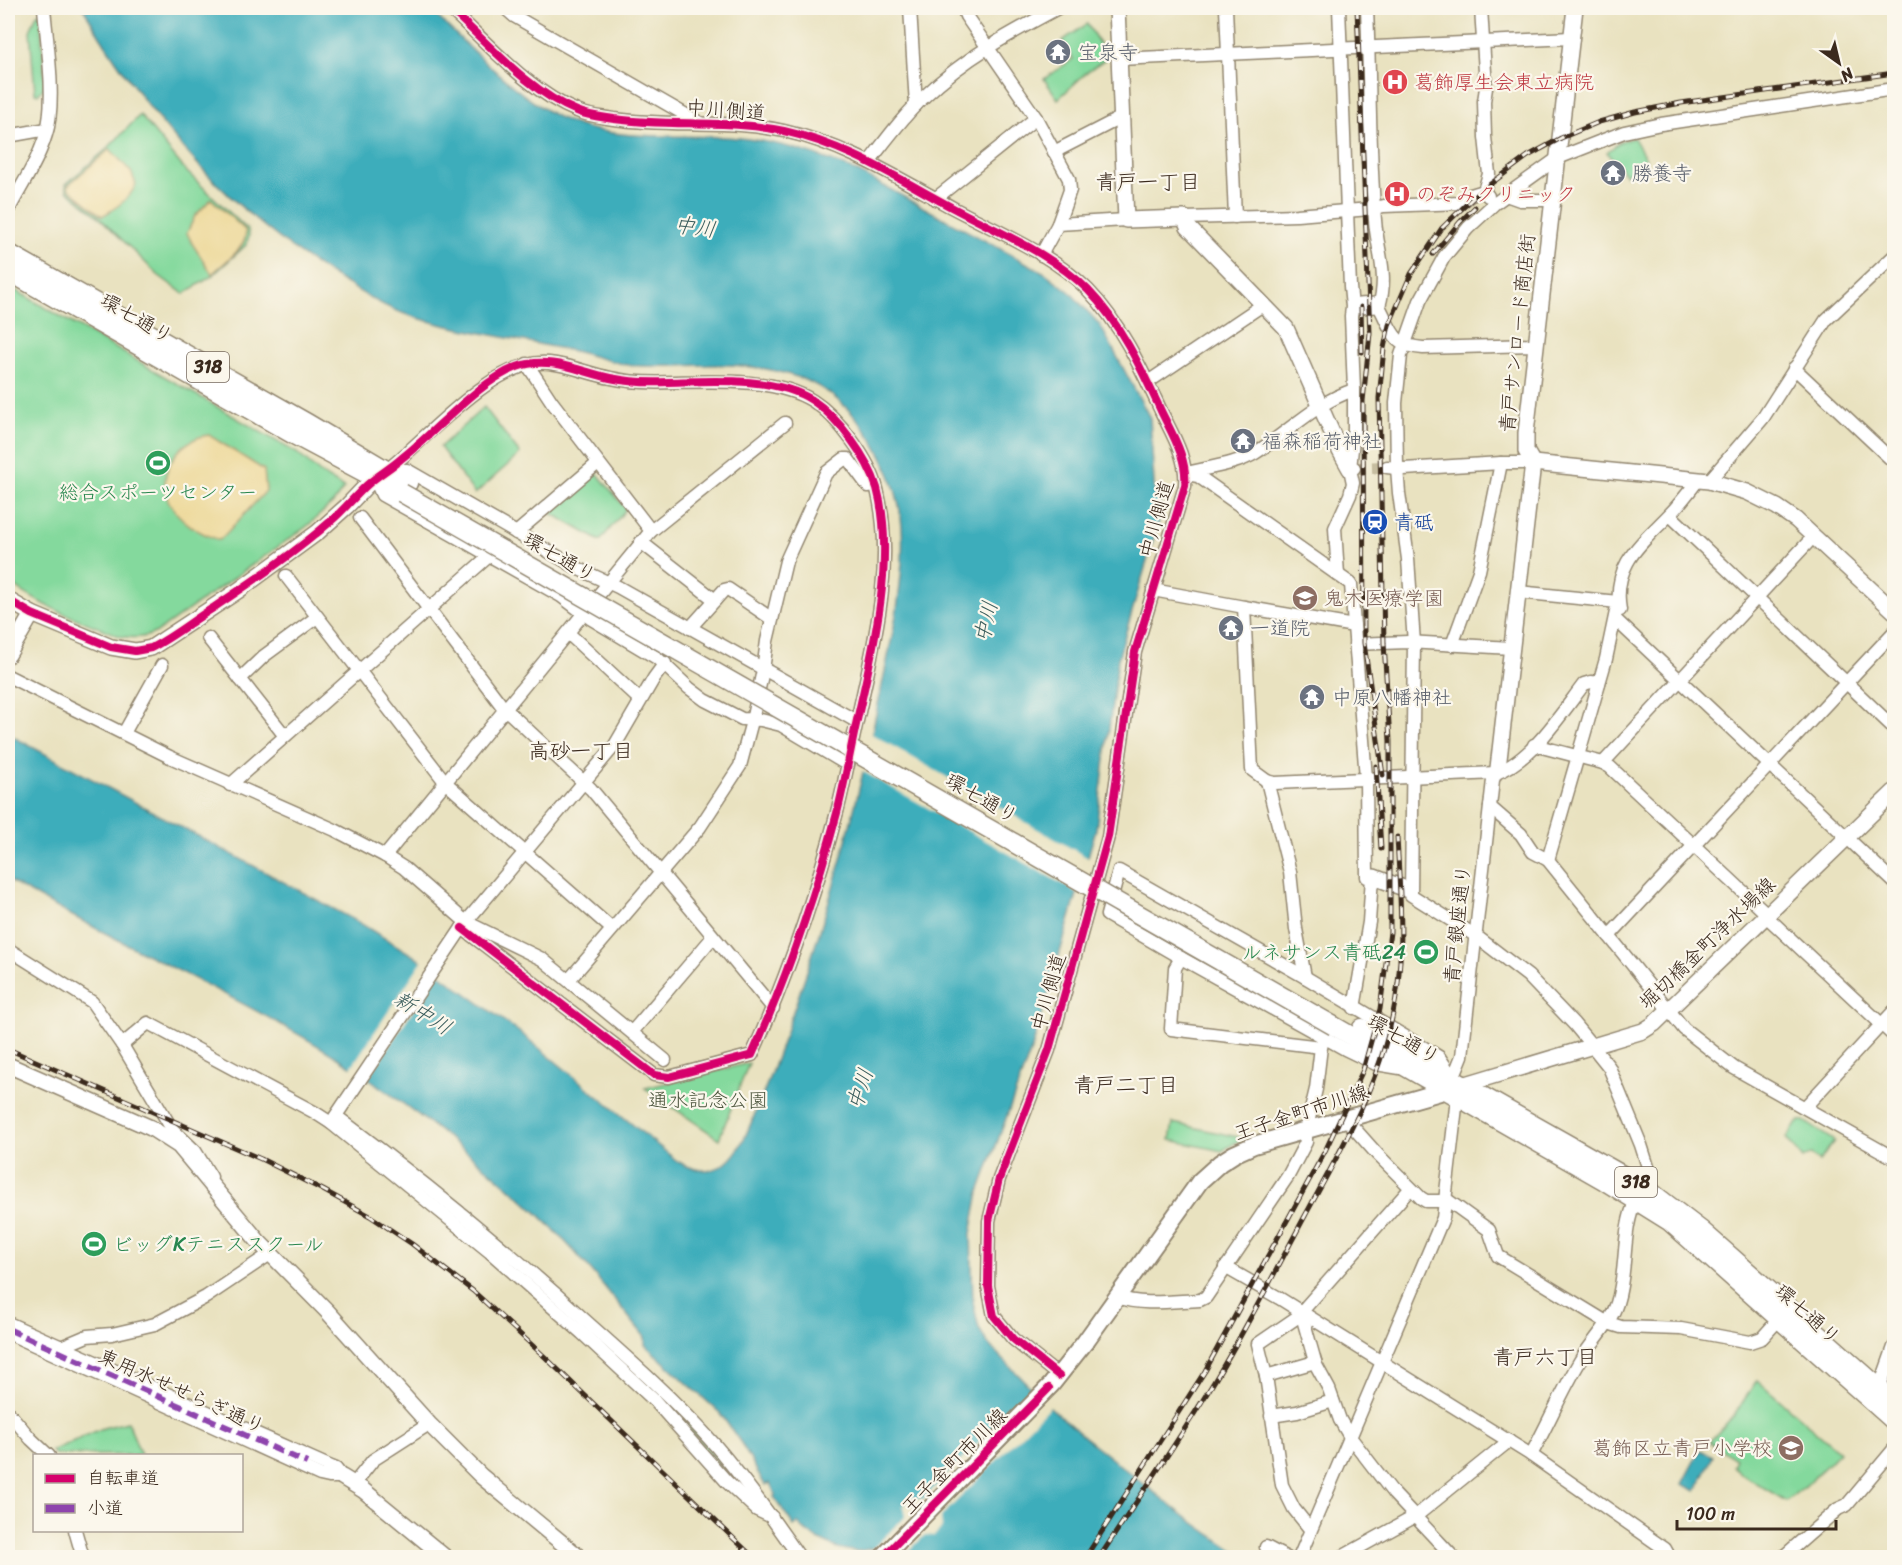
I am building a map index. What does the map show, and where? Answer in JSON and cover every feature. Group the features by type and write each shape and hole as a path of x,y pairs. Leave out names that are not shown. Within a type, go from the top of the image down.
{"main road":[{"name":"環七通り","path":"8,253 317,429 381,475"},
{"name":"環七通り","path":"8,271 294,435 405,488 1410,1070 1456,1087"},
{"name":"環七通り","path":"1334,1027 1456,1087 1702,1231 1894,1401"},
{"name":"王子金町市川線","path":"882,1557 1054,1382 1209,1172 1234,1154 1254,1145 1456,1087"},
{"name":"環七通り","path":"1642,1194 1669,1221 1894,1421"}],"street":[{"path":"8,211 34,162 47,129 50,87 44,8"},
{"name":"中川側道","path":"449,8 534,86 578,112 632,121 761,127 841,148 1041,255 1090,292 1130,347 1179,449 1186,474 1185,486 1132,666 1108,837 1049,1050 999,1179 988,1221 988,1286 994,1316 1012,1339 1054,1382"},
{"path":"505,8 701,123"},
{"path":"910,8 916,105"},
{"path":"963,8 966,16 1036,118 1069,179 1070,190 1058,224 1041,255"},
{"path":"869,162 916,105 951,73 1037,13 1058,8"},
{"path":"1117,8 1126,220"},
{"path":"1226,8 1235,217"},
{"path":"1338,575 1335,528 1353,483 1354,390 1351,316 1355,306 1350,287 1339,8"},
{"path":"1367,8 1374,208 1383,262 1384,291 1378,305 1395,339 1405,345 1423,348 1536,345"},
{"path":"1481,8 1486,88 1485,137 1489,174 1484,191"},
{"name":"青戸サンロード商店街","path":"1497,771 1533,463 1526,451 1526,433 1575,8"},
{"path":"1119,59 1571,38"},
{"path":"1408,890 1414,643 1408,558 1399,493 1392,468 1401,355 1426,289 1444,257 1468,228 1494,204 1558,158 1624,132 1894,89"},
{"path":"1054,152 1122,117"},
{"path":"935,199 1036,118"},
{"path":"8,136 47,129"},
{"path":"1484,191 1494,204"},
{"path":"1058,224 1347,211 1384,206 1461,202 1471,195 1484,191"},
{"path":"1506,195 1520,200 1553,200"},
{"path":"1184,218 1188,227 1286,327 1320,407 1352,469"},
{"path":"1548,860 1619,623 1618,602 1622,575 1630,556 1763,418 1826,320 1894,256"},
{"path":"1148,382 1264,304"},
{"path":"1355,306 1378,305"},
{"path":"8,600 32,614 119,649 135,651 151,648 239,590 318,532 493,380 512,369 527,364 551,363 609,378 640,382 715,381 768,386 800,394 822,408 859,452 876,484 883,530 882,586 872,651 848,765 815,886 795,950 773,1008 752,1055 669,1077 659,1077 650,1073 462,928 404,868 385,856 335,830 230,785 8,676"},
{"path":"527,364 597,463 651,531"},
{"path":"1794,368 1894,462"},
{"path":"1186,474 1233,462 1253,454 1320,407 1354,390"},
{"path":"385,856 651,531 785,423"},
{"path":"569,980 700,827 740,766 752,721 786,561 826,473 844,459 848,459 868,486 876,484"},
{"path":"516,533 597,463"},
{"path":"1452,645 1479,571 1501,463"},
{"path":"1392,468 1533,463 1703,481 1747,492 1777,507 1796,520 1894,611"},
{"path":"381,475 407,470 581,570 608,582 856,721"},
{"path":"1186,474 1198,476 1351,584 1366,778 1367,877 1373,877 1408,890 1413,897 1476,936 1528,976 1574,1024 1609,1067 1641,1145 1648,1167 1642,1194 1629,1214 1624,1271 1617,1304 1608,1323 1580,1360 1531,1455"},
{"path":"381,475 382,495 561,596 583,613 665,663 689,688 705,700 742,719 761,720 781,725 848,765"},
{"path":"1670,515 1894,728"},
{"path":"360,518 505,709 584,782 773,1008"},
{"path":"1602,763 1814,536"},
{"path":"641,542 715,600"},
{"path":"230,785 489,556"},
{"path":"286,576 446,783 612,928"},
{"path":"690,628 723,590 728,589 772,619"},
{"path":"1153,590 1354,626"},
{"path":"1518,592 1618,602"},
{"path":"1244,606 1252,770 1267,782 1411,777 1497,771 1514,765 1534,745 1584,684 1592,682 1599,684"},
{"path":"8,655 32,614"},
{"path":"240,679 264,656 317,617"},
{"path":"1619,623 1894,882"},
{"path":"1609,936 1894,632"},
{"path":"568,633 640,700"},
{"path":"208,638 285,736"},
{"path":"1355,644 1414,643 1512,648"},
{"path":"336,1116 462,928 524,851 615,745 640,700 665,663"},
{"path":"124,733 162,665"},
{"path":"1534,745 1610,767 1894,1036"},
{"name":"青戸銀座通り","path":"1299,1557 1443,1218 1456,1087 1461,1061 1490,807 1497,771"},
{"path":"1267,782 1290,872 1296,929 1305,977 1334,1027"},
{"name":"堀切橋金町浄水場線","path":"1456,1087 1643,1031 1668,1011 1894,792"},
{"path":"1490,807 1521,834 1533,852 1548,860 1684,1029 1734,1068 1894,1158"},
{"path":"1305,977 1119,871 1107,915 1181,958 1334,1027"},
{"path":"1117,1297 1129,1301 1200,1300 1206,1297 1288,1176 1306,1142 1306,1131 1316,1089 1334,1027 1370,921 1373,877"},
{"path":"462,928 542,959 665,1060"},
{"path":"632,1032 713,937"},
{"path":"8,949 92,1002 122,1045 163,1116 172,1129 195,1151 222,1197"},
{"path":"1181,958 1175,968 1171,1029 1334,1027"},
{"path":"1805,1107 1894,1011"},
{"path":"122,1045 148,1023 336,1116 412,1173 499,1243 648,1376 715,1446 772,1517 800,1557"},
{"path":"8,1065 142,1124 172,1140 187,1154 270,1254 327,1311 429,1424 482,1476 580,1557"},
{"path":"1345,1118 1410,1189 1426,1201 1446,1200 1490,1230 1498,1256 1608,1323 1621,1327 1681,1329 1749,1342 1762,1338 1780,1318"},
{"path":"1310,1529 1294,1509 1282,1485 1266,1376 1258,1344 1296,1318 1410,1189"},
{"path":"61,1347 87,1336 112,1334 155,1324 206,1297 270,1254"},
{"path":"1225,1267 1531,1455 1665,1549 1668,1557"},
{"path":"1301,1312 1315,1362 1340,1420 1350,1437 1394,1494 1454,1557"},
{"path":"8,1323 336,1469 446,1557"},
{"name":"東用水せせらぎ通り","path":"8,1333 320,1475 348,1480"},
{"path":"1877,1385 1883,1378 1894,1347"},
{"path":"1266,1376 1315,1362"},
{"path":"1271,1416 1297,1412 1333,1401"},
{"path":"8,1412 31,1439 49,1454"},
{"path":"348,1480 373,1460 429,1424"},
{"path":"1340,1557 1416,1516 1509,1441"},
{"path":"1782,1557 1838,1509 1847,1505 1894,1449"},
{"path":"76,1532 83,1557"},
{"path":"1266,1547 1287,1557"}],"green space":[{"path":"40,13 45,82 44,88 38,94 35,93 30,31 37,14"},
{"path":"1087,24 1108,57 1088,71 1058,99 1044,79 1073,59 1062,41"},
{"path":"140,115 186,171 248,230 246,245 212,276 184,294 158,275 98,216 67,190 66,184 107,149"},
{"path":"1634,138 1646,159 1626,175 1607,152 1621,141"},
{"name":"総合スポーツセンター","path":"8,286 297,453 320,473 344,488 333,503 306,527 152,634 139,637 119,636 33,598 8,581"},
{"path":"484,407 520,454 475,494 440,447"},
{"path":"597,473 626,509 600,541 551,513"},
{"name":"通水記念公園","path":"749,1063 719,1139 645,1088"},
{"path":"1799,1121 1804,1121 1834,1141 1819,1162 1811,1154 1803,1159 1786,1138"},
{"path":"1173,1123 1243,1138 1222,1151 1170,1140"},
{"path":"595,1336 640,1375 699,1434 696,1438 593,1338"},
{"path":"1757,1380 1839,1452 1810,1482 1786,1501 1744,1476 1733,1466 1736,1459 1709,1442 1735,1414"},
{"path":"128,1422 141,1454 54,1454 51,1451 103,1428"},
{"path":"701,1437 759,1508 701,1448 703,1446 698,1440"}],"sand":[{"path":"110,149 131,172 136,184 126,199 102,216 69,189 68,185"},
{"path":"211,199 245,230 244,242 240,248 212,274 187,233 195,216"},
{"path":"209,435 264,470 266,491 220,540 184,521 173,509 165,491 168,469 179,450 198,438"}],"water":[{"path":"83,8 428,8 498,74 537,104 557,116 577,125 616,134 740,138 786,146 829,160 858,172 1045,273 1070,292 1100,325 1150,418 1155,498 1163,507 1118,659 1096,829 1033,1045 979,1192 971,1234 973,1302 979,1329 989,1345 1051,1408 1183,1515 1243,1557 886,1557 873,1548 861,1551 847,1550 823,1542 798,1523 794,1526 774,1497 770,1483 765,1485 741,1443 720,1413 645,1345 645,1337 582,1260 534,1210 493,1173 368,1078 305,1038 8,880 8,734 358,922 419,959 522,1034 677,1161 702,1170 720,1167 732,1158 748,1131 777,1057 819,933 840,863 867,757 894,627 902,567 902,527 891,478 867,432 832,396 811,383 768,370 728,365 623,364 575,351 439,324 405,314 380,303 302,255 229,195 195,161 135,88"},
{"path":"1700,1450 1713,1456 1696,1491 1682,1484"}],"pier":[{"path":"870,733 1090,859 1080,894 862,771"},
{"path":"424,958 440,969 366,1081 350,1069"},
{"path":"1034,1386 1052,1404 941,1517 942,1528 934,1536 925,1535 902,1558 881,1558 870,1551 905,1517 903,1506 912,1497 923,1499"}],"tunnel":[{"path":"1354,468 1387,467"}],"railway":[{"path":"1357,8 1370,333 1363,401 1364,643 1383,775"},
{"path":"1085,1558 1205,1371 1325,1151 1363,1070 1380,1009 1390,932 1390,741 1384,643 1379,398 1384,348 1389,325 1411,274 1442,228 1477,194 1528,156 1561,138 1599,122 1681,103 1894,73"},
{"path":"1433,254 1475,207"},
{"path":"1361,307 1362,352"},
{"path":"1376,766 1381,849"},
{"path":"1099,1558 1189,1422 1252,1316 1367,1095 1392,1018 1399,973 1401,927 1397,837"},
{"path":"8,1049 261,1159 370,1216 412,1244 473,1291 545,1357 754,1558"}],"marked path":[{"path":"8,1329 307,1463"}],"cycle path":[{"path":"449,8 525,79 559,103 577,111 595,116 656,123 763,127 807,137 872,164 1042,255 1074,277 1111,317 1138,363 1174,438 1182,456 1185,486 1135,652 1108,837 1049,1050 999,1179 989,1221 988,1286 994,1316 1013,1339 1059,1376"},
{"path":"8,600 32,614 111,647 135,651 151,648 243,588 303,544 336,517 367,485 398,462 487,384 502,374 529,364 552,363 610,378 632,381 761,383 797,392 822,407 851,439 867,464 877,488 884,544 880,604 870,664 837,813 799,936 752,1055 669,1077 654,1075 462,928"},
{"path":"882,1558 1049,1388"}],"place":[{"name":"宝泉寺","path":"1058,52"},
{"name":"葛飾厚生会東立病院","path":"1395,82"},
{"name":"勝養寺","path":"1613,173"},
{"name":"のぞみクリニック","path":"1397,194"},
{"name":"福森稲荷神社","path":"1243,441"},
{"name":"総合スポーツセンター","path":"158,463"},
{"name":"青砥","path":"1375,522"},
{"name":"鬼木医療学園","path":"1305,598"},
{"name":"一道院","path":"1231,628"},
{"name":"中原八幡神社","path":"1312,697"},
{"name":"ルネサンス青砥24","path":"1426,952"},
{"name":"ビッグKテニススクール","path":"94,1244"},
{"name":"葛飾区立青戸小学校","path":"1791,1448"}],"district":[{"name":"青戸一丁目","path":"1148,182"},
{"name":"高砂一丁目","path":"581,751"},
{"name":"青戸二丁目","path":"1126,1085"},
{"name":"青戸六丁目","path":"1545,1357"}],"water label":[{"name":"中川","path":"695,227"},
{"name":"中川","path":"986,622"},
{"name":"新中川","path":"423,1013"},
{"name":"中川","path":"860,1089"}]}
